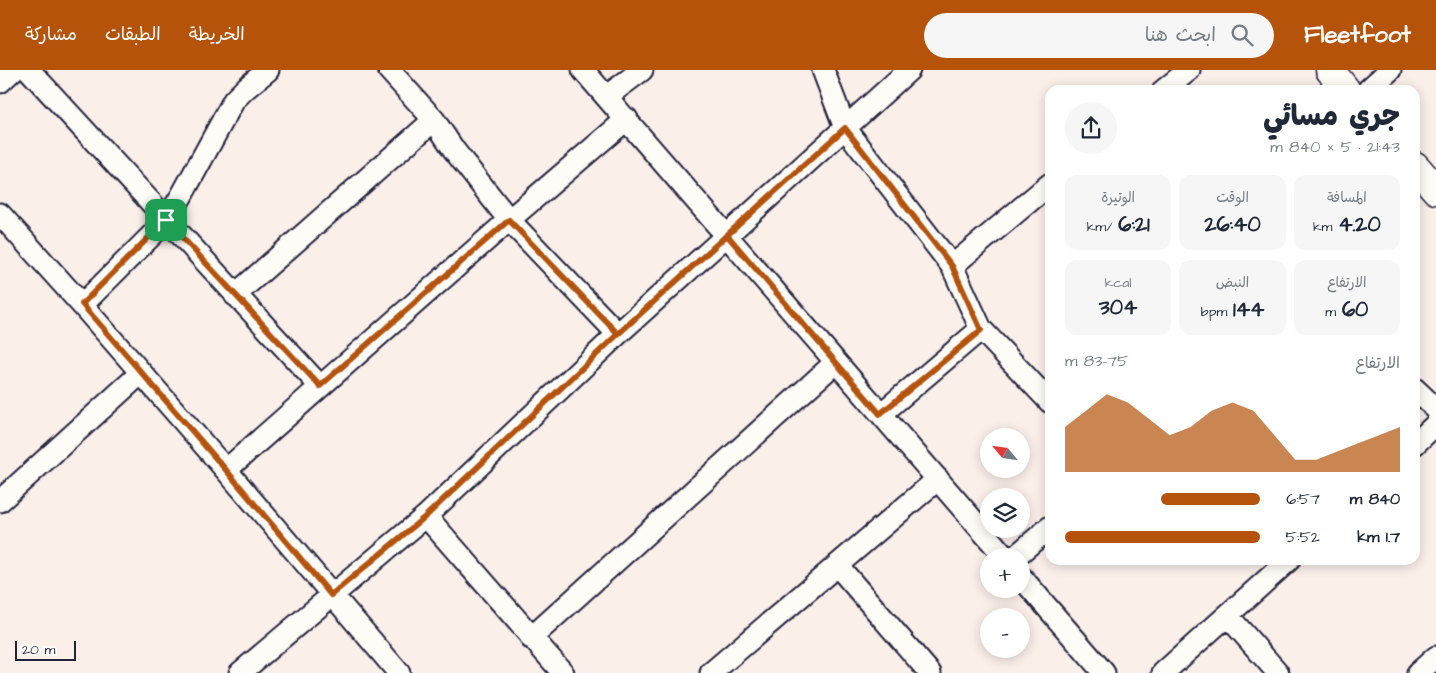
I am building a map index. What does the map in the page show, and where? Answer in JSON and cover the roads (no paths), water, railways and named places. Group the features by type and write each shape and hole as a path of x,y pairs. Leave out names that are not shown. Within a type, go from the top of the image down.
{"main road":[{"path":"1330,70 1342,85"},
{"path":"1420,172 1436,190"}],"street":[{"path":"0,82 14,70"},
{"path":"29,70 320,386"},
{"path":"82,304 166,220 182,195 234,100 268,70"},
{"path":"389,70 434,120 454,150 509,220 618,334"},
{"path":"583,70 997,548"},
{"path":"607,96 642,70"},
{"path":"823,70 845,128 952,266 981,330 1045,397"},
{"path":"240,673 426,516 618,334 909,70"},
{"path":"1170,85 1189,70"},
{"path":"1374,85 1390,70"},
{"path":"226,470 509,220 627,119"},
{"path":"235,295 434,120"},
{"path":"952,266 1045,188"},
{"path":"0,214 82,304 399,673"},
{"path":"880,414 981,330"},
{"path":"531,638 836,362"},
{"path":"0,501 141,373"},
{"path":"1420,393 1436,409"},
{"path":"1420,439 1436,424"},
{"path":"712,673 938,479"},
{"path":"426,516 563,673"},
{"path":"1025,548 1045,530"},
{"path":"838,565 924,671"},
{"path":"1163,673 1284,565"},
{"path":"1030,587 1104,673"},
{"path":"1228,616 1278,673"},
{"path":"1418,673 1436,657"}]}
